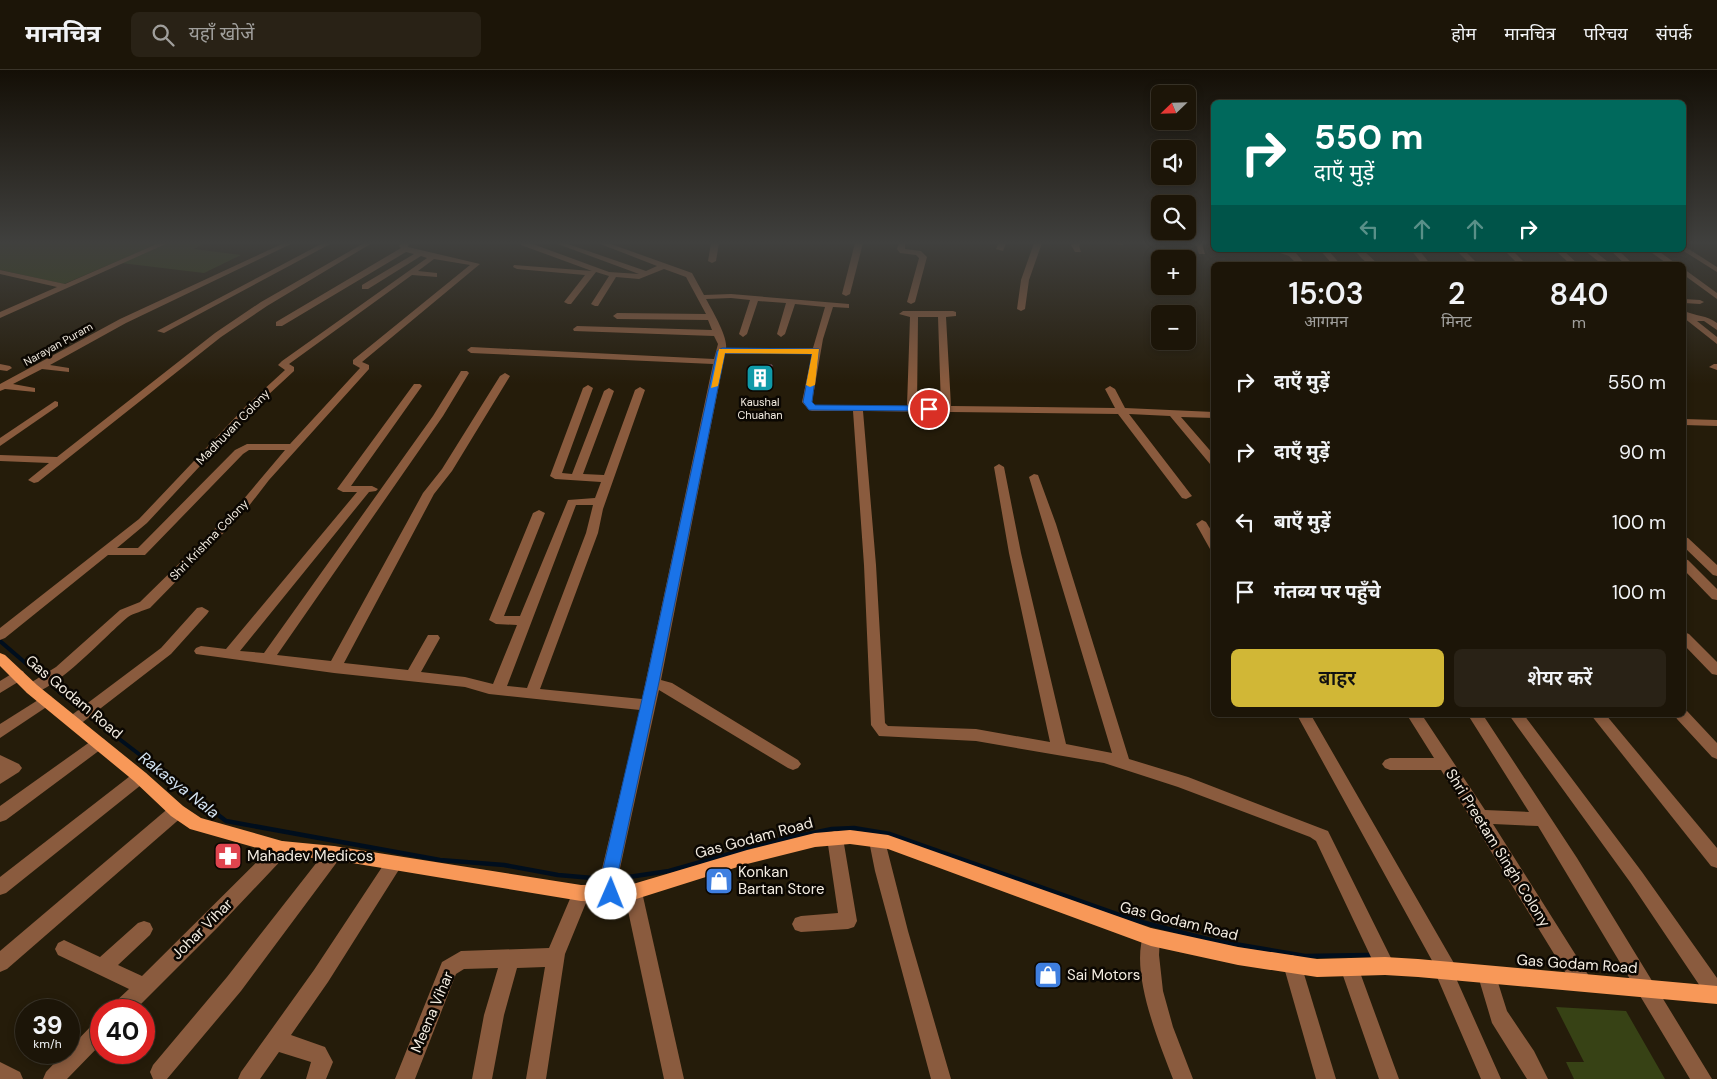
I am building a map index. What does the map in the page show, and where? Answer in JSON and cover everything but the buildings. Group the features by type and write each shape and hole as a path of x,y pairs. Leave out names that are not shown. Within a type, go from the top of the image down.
{"main road":[{"name":"Gas Godam Road","path":"0,658 18,675 37,686 46,700 82,715 99,742 177,811 196,824 282,848 334,853 581,893 610,883 633,892 747,857 815,840 850,837 888,842 1151,936 1238,956 1317,968 1385,966 1717,995"}],"street":[{"path":"0,315 55,290"},
{"name":"Narayan Puram","path":"2,387 123,321 188,290"},
{"path":"161,331 238,290"},
{"path":"34,480 218,335 287,290"},
{"path":"279,324 333,290"},
{"name":"Madhuvan Colony","path":"2,634 107,551 159,505 250,407 291,369 282,365 388,290"},
{"name":"Shri Krishna Colony","path":"37,686 53,675 125,613 145,605 241,509 293,447 366,367 356,362 444,290"},
{"path":"568,302 577,290"},
{"path":"595,304 602,290"},
{"path":"610,883 720,357 718,333 705,297 700,290"},
{"path":"846,294 847,290"},
{"path":"911,302 914,290"},
{"path":"1021,309 1024,290"},
{"path":"705,297 755,298 846,306"},
{"path":"743,334 755,298"},
{"path":"1686,300 1700,302"},
{"path":"781,334 792,302"},
{"path":"830,305 816,351 808,405 812,408 912,408 1211,415"},
{"path":"903,314 953,314"},
{"path":"912,408 914,314"},
{"path":"942,314 946,409"},
{"path":"616,316 711,317"},
{"path":"1686,316 1706,319 1717,327"},
{"path":"1686,316 1717,341"},
{"path":"577,329 718,333"},
{"path":"471,350 720,357 816,351"},
{"path":"41,366 66,370"},
{"path":"268,659 438,416 464,373"},
{"path":"334,668 429,493 446,471 504,376"},
{"path":"387,489 343,489 417,386"},
{"path":"2,387 32,390"},
{"path":"588,388 555,476 608,479"},
{"path":"1110,389 1122,412 1186,496"},
{"path":"532,692 592,533 600,501 640,390"},
{"path":"576,477 609,392"},
{"path":"0,443 55,404"},
{"path":"858,409 860,462 866,502 872,594 878,725 884,732 976,735 1059,748 1122,762 1182,782 1322,836 1385,966"},
{"path":"1174,414 1211,458"},
{"path":"1686,422 1717,423"},
{"path":"107,551 142,552 239,452 247,447 293,447"},
{"path":"0,458 59,460"},
{"path":"1000,467 1015,553 1059,748"},
{"path":"1034,477 1122,762"},
{"path":"230,654 366,489"},
{"path":"498,690 572,502 600,501"},
{"path":"525,621 496,620 539,513"},
{"path":"1202,524 1211,540"},
{"path":"1686,543 1717,572"},
{"path":"1686,565 1717,596"},
{"path":"82,715 166,651 202,611"},
{"path":"412,676 433,638"},
{"path":"1686,640 1717,670"},
{"path":"202,650 334,668 465,682 488,689 647,705"},
{"path":"0,688 18,675"},
{"path":"653,682 667,687 793,764"},
{"path":"0,732 46,700"},
{"path":"1305,717 1446,971 1491,1079"},
{"name":"Shri Preetam Singh Colony","path":"1415,717 1480,817 1582,982"},
{"path":"1476,717 1542,819 1702,1079"},
{"path":"1517,717 1636,877 1717,995"},
{"path":"1600,717 1717,861"},
{"path":"1684,717 1717,753"},
{"path":"0,815 99,742"},
{"path":"0,762 14,768 0,778"},
{"path":"1390,764 1445,764"},
{"path":"0,887 140,777"},
{"path":"0,963 177,811"},
{"path":"1480,817 1542,819"},
{"path":"801,924 848,921 835,838"},
{"path":"877,841 885,882 920,997 941,1079"},
{"name":"Johar Vihar","path":"133,999 212,921 282,848"},
{"path":"160,1072 234,984 334,853"},
{"path":"248,1079 277,1041 394,863"},
{"path":"633,892 674,1079"},
{"path":"536,1079 556,954 581,893"},
{"path":"103,966 144,929"},
{"path":"1151,936 1149,952 1151,980 1165,1032 1183,1079"},
{"path":"64,949 144,987"},
{"name":"Meena Vihar","path":"404,1079 449,968 461,960 547,958 556,954"},
{"path":"482,1079 494,1015 510,958"},
{"path":"1292,964 1326,1079"},
{"path":"1349,967 1389,1079"},
{"path":"1487,976 1499,1016 1527,1058 1538,1079"},
{"path":"53,1079 90,1041"},
{"path":"277,1041 318,1054 323,1062 316,1079"},
{"path":"0,1072 13,1079"}],"green space":[{"path":"1556,1007 1626,1011 1665,1079 1574,1079 1566,1062 1584,1062"}],"waterway":[{"name":"Rakasya Nala","path":"0,641 43,678"},
{"name":"Rakasya Nala","path":"48,682 81,710"},
{"name":"Rakasya Nala","path":"88,715 178,784"},
{"name":"Rakasya Nala","path":"177,783 226,821 440,860 504,865 558,875 604,879"},
{"path":"615,879 669,871 778,840 832,829 854,828 890,834 1134,920 1211,940 1305,956 1369,955"}],"slow traffic":[{"path":"714,386 722,351 816,351 810,385"}],"place":[{"name":"Kaushal Chuahan","path":"760,378"},
{"name":"Mahadev Medicos","path":"228,856"},
{"name":"Konkan Bartan Store","path":"719,881"},
{"name":"Sai Motors","path":"1048,975"}],"route":[{"path":"611,894 610,873 653,682 722,351 816,351 807,402 812,408 929,409"}]}
